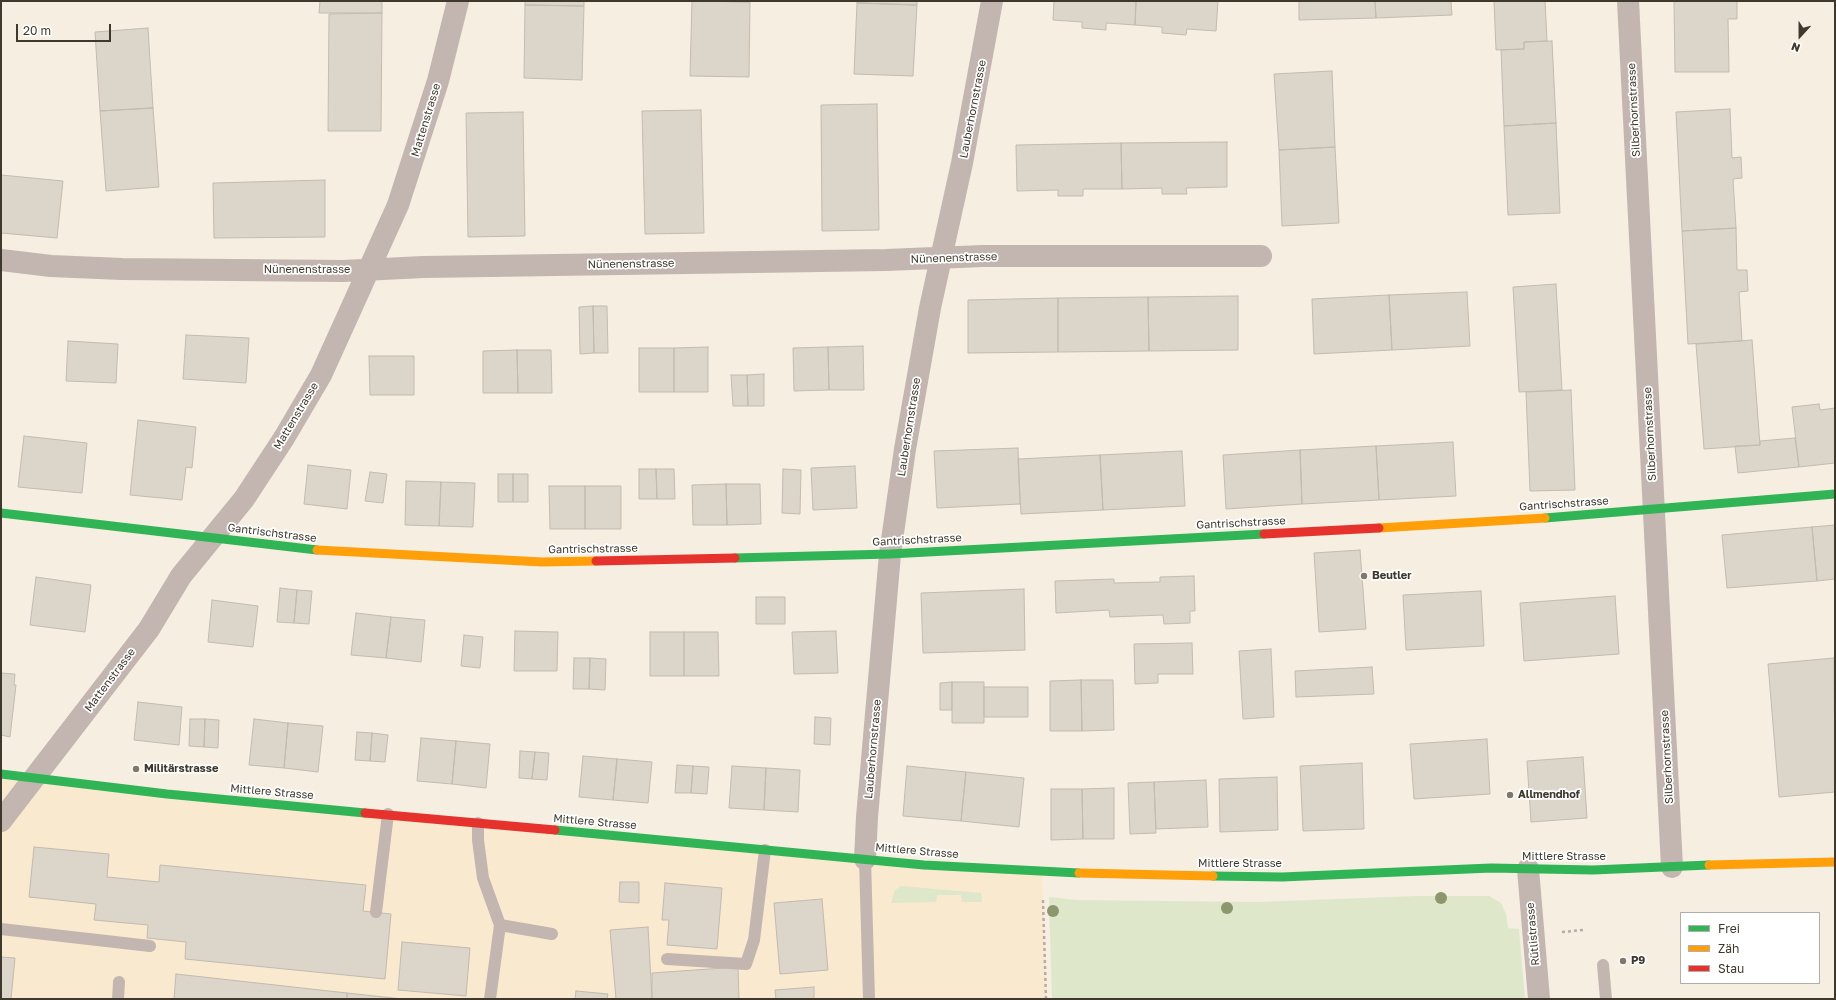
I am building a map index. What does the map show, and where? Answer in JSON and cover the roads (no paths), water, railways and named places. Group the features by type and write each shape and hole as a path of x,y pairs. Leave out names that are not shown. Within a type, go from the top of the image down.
{"street":[{"name":"Mattenstrasse","path":"36,778 149,630 181,576 244,499 284,438 314,387 335,346 350,307 369,270 398,204 419,145 438,81 458,1"},
{"name":"Lauberhornstrasse","path":"865,859 867,817 890,554 912,406 941,258 962,163 992,1"},
{"name":"Silberhornstrasse","path":"1628,1 1672,867"},
{"name":"Nünenenstrasse","path":"1,260 51,266 122,269 343,271 983,256 1260,256"},
{"name":"Gantrischstrasse","path":"1,513 321,550 542,562 890,554 1436,525 1654,510 1835,494"},
{"name":"Mittlere Strasse","path":"1,774 167,794 924,865 1042,872 1170,876 1282,877 1491,868 1577,870 1835,862"},
{"path":"1,822 36,778"},
{"name":"Rütlistrasse","path":"1528,869 1539,999"}],"lane":[{"path":"376,912 388,814"},
{"path":"478,823 478,840 483,878 500,925 490,999"},
{"path":"667,959 746,964 754,940 765,850"},
{"path":"865,859 869,999"},
{"path":"500,925 552,934"},
{"path":"1,929 150,946"},
{"path":"1603,965 1606,999"},
{"path":"118,999 119,982"}],"place":[{"name":"Beutler","path":"1364,576"},
{"name":"Militärstrasse","path":"136,769"},
{"name":"Allmendhof","path":"1510,795"},
{"name":"P9","path":"1623,961"}]}
